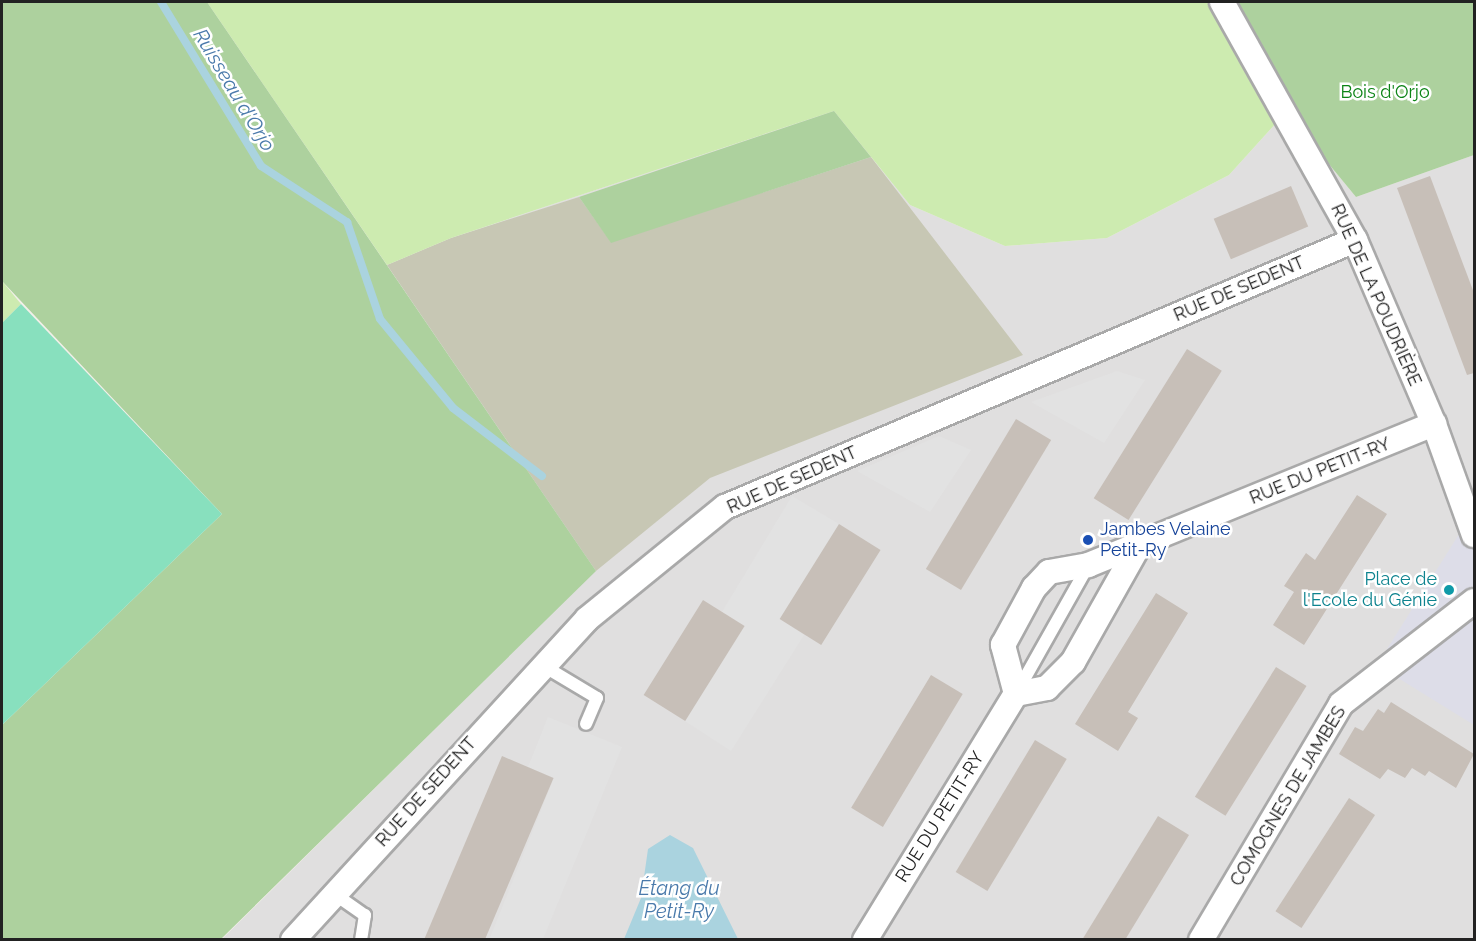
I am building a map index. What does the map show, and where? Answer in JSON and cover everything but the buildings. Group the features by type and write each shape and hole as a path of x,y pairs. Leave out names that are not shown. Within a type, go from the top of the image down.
{"street":[{"name":"RUE DE LA POUDRIÈRE","path":"1222,2 1355,240 1434,424 1474,535"},
{"name":"RUE DE SEDENT","path":"293,939 542,665 587,619 725,507 1355,240"},
{"name":"RUE DU PETIT-RY","path":"865,939 1016,694 1003,645 1034,588 1049,572 1088,565 1434,424"},
{"path":"1016,694 1047,688 1073,662 1138,544"},
{"name":"COMOGNES DE JAMBES","path":"1201,939 1341,704 1474,600"}],"lane":[{"name":"RUE DU PETIT-RY","path":"1016,694 1088,565"},
{"path":"542,665 597,698 586,724"},
{"path":"333,893 365,915 361,939"}],"shaded area":[{"path":"834,111 910,205 1005,246 1107,238 1229,175 1286,112 1356,197 1474,155 1474,939 221,940 595,571 387,265 451,238"},
{"path":"871,157 1023,355 710,478 596,571 387,265 451,238 579,197 611,242"},
{"path":"1117,371 1145,380 1104,443 1031,402"},
{"path":"939,436 971,450 930,512 857,471"},
{"name":"Place de l'Ecole du Génie","path":"1474,488 1474,725 1377,665 1471,515"},
{"path":"792,496 839,524 780,619 804,635 731,751 685,721 745,626 722,612"},
{"path":"548,717 622,747 543,939 489,940 554,778 528,767"}],"green space":[{"path":"2,2 207,2 596,571 221,939 2,940 2,725 222,514 2,281"},
{"path":"207,2 1222,2 1286,112 1229,175 1107,238 1005,246 910,205 834,111 451,238 387,265"},
{"name":"Bois d'Orjo","path":"1222,2 1474,2 1474,155 1356,197 1286,112"},
{"path":"834,111 871,157 611,243 579,197"},
{"path":"2,281 21,304 2,323"},
{"path":"21,304 222,514 2,725 2,323"}],"water":[{"name":"Étang du Petit-Ry","path":"670,835 693,848 738,939 624,939 641,898 648,849"}],"waterway":[{"name":"Ruisseau d'Orjo","path":"161,2 261,166 347,222 380,319 453,408 542,476"}],"place":[{"name":"Jambes Velaine Petit-Ry","path":"1088,540"},
{"name":"Place de l'Ecole du Génie","path":"1449,590"}]}
